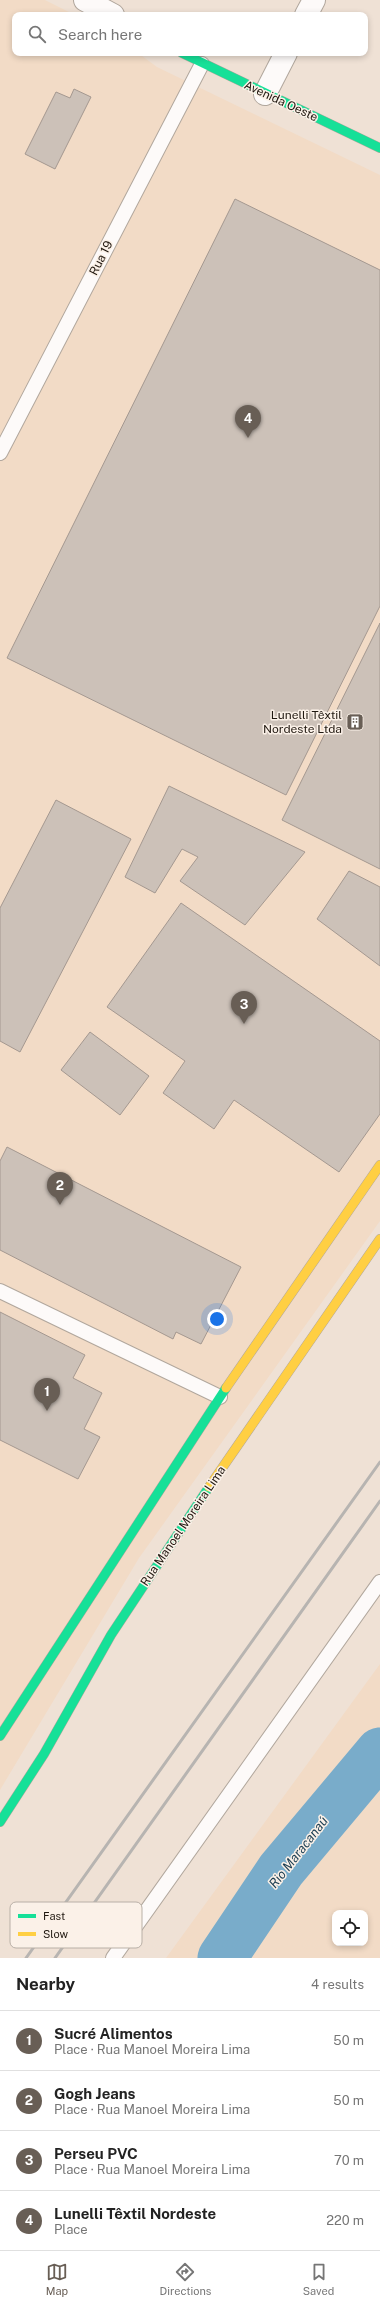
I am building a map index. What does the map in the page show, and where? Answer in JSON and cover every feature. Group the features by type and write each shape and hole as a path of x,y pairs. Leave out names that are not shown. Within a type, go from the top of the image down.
{"street":[{"path":"85,0 107,12"},
{"path":"308,12 314,0"},
{"name":"Avenida Oeste","path":"187,56 380,148"},
{"path":"265,94 284,56"},
{"path":"0,1736 220,1397 380,1165"},
{"name":"Rua Manoel Moreira Lima","path":"0,1822 44,1754 111,1635 255,1418 380,1239"}],"lane":[{"name":"Rua 19","path":"0,453 202,64"},
{"path":"0,1291 220,1397"},
{"path":"142,1917 380,1582"},
{"path":"113,1958 120,1948"}],"shaded area":[{"path":"0,0 45,0 69,12 12,12 12,56 142,56 157,67 380,175 380,1221 139,1558 0,1790"},
{"path":"380,1664 380,1958 166,1958"}],"building":[{"path":"74,89 91,97 55,169 25,154 56,92 70,98"},
{"path":"235,199 380,270 380,606 286,795 7,658"},
{"name":"Lunelli Têxtil Nordeste Ltda","path":"380,623 380,869 282,820"},
{"path":"169,786 305,852 245,925 180,881 198,857 182,849 155,893 125,877"},
{"path":"56,800 131,839 20,1052 0,1041 0,908"},
{"path":"349,871 380,887 380,966 317,919"},
{"path":"181,903 380,1041 380,1114 339,1172 234,1100 214,1129 163,1093 185,1061 107,1007"},
{"path":"90,1032 149,1076 120,1115 61,1070"},
{"path":"7,1147 241,1267 201,1344 176,1332 173,1339 0,1250 0,1161"},
{"path":"0,1312 85,1355 73,1378 102,1393 84,1429 100,1437 78,1479 0,1440"}],"waterway":[{"name":"Rio Maracanaú","path":"222,1958 281,1870 380,1752"}],"railway":[{"path":"66,1902 380,1462"},
{"path":"95,1902 380,1501"},
{"path":"26,1958 33,1948"},
{"path":"55,1958 62,1948"}],"traffic: fast":[{"path":"188,56 380,148"},
{"path":"0,1736 226,1388"},
{"path":"0,1822 44,1754 111,1635 209,1487"}],"traffic: slow":[{"path":"226,1388 380,1165"},
{"path":"209,1487 380,1239"}],"place":[{"name":"Lunelli Têxtil Nordeste","path":"248,438"},
{"name":"Lunelli Têxtil Nordeste Ltda","path":"355,722"},
{"name":"Perseu PVC","path":"244,1024"},
{"name":"Gogh Jeans","path":"60,1205"},
{"name":"Sucré Alimentos","path":"47,1411"}]}
